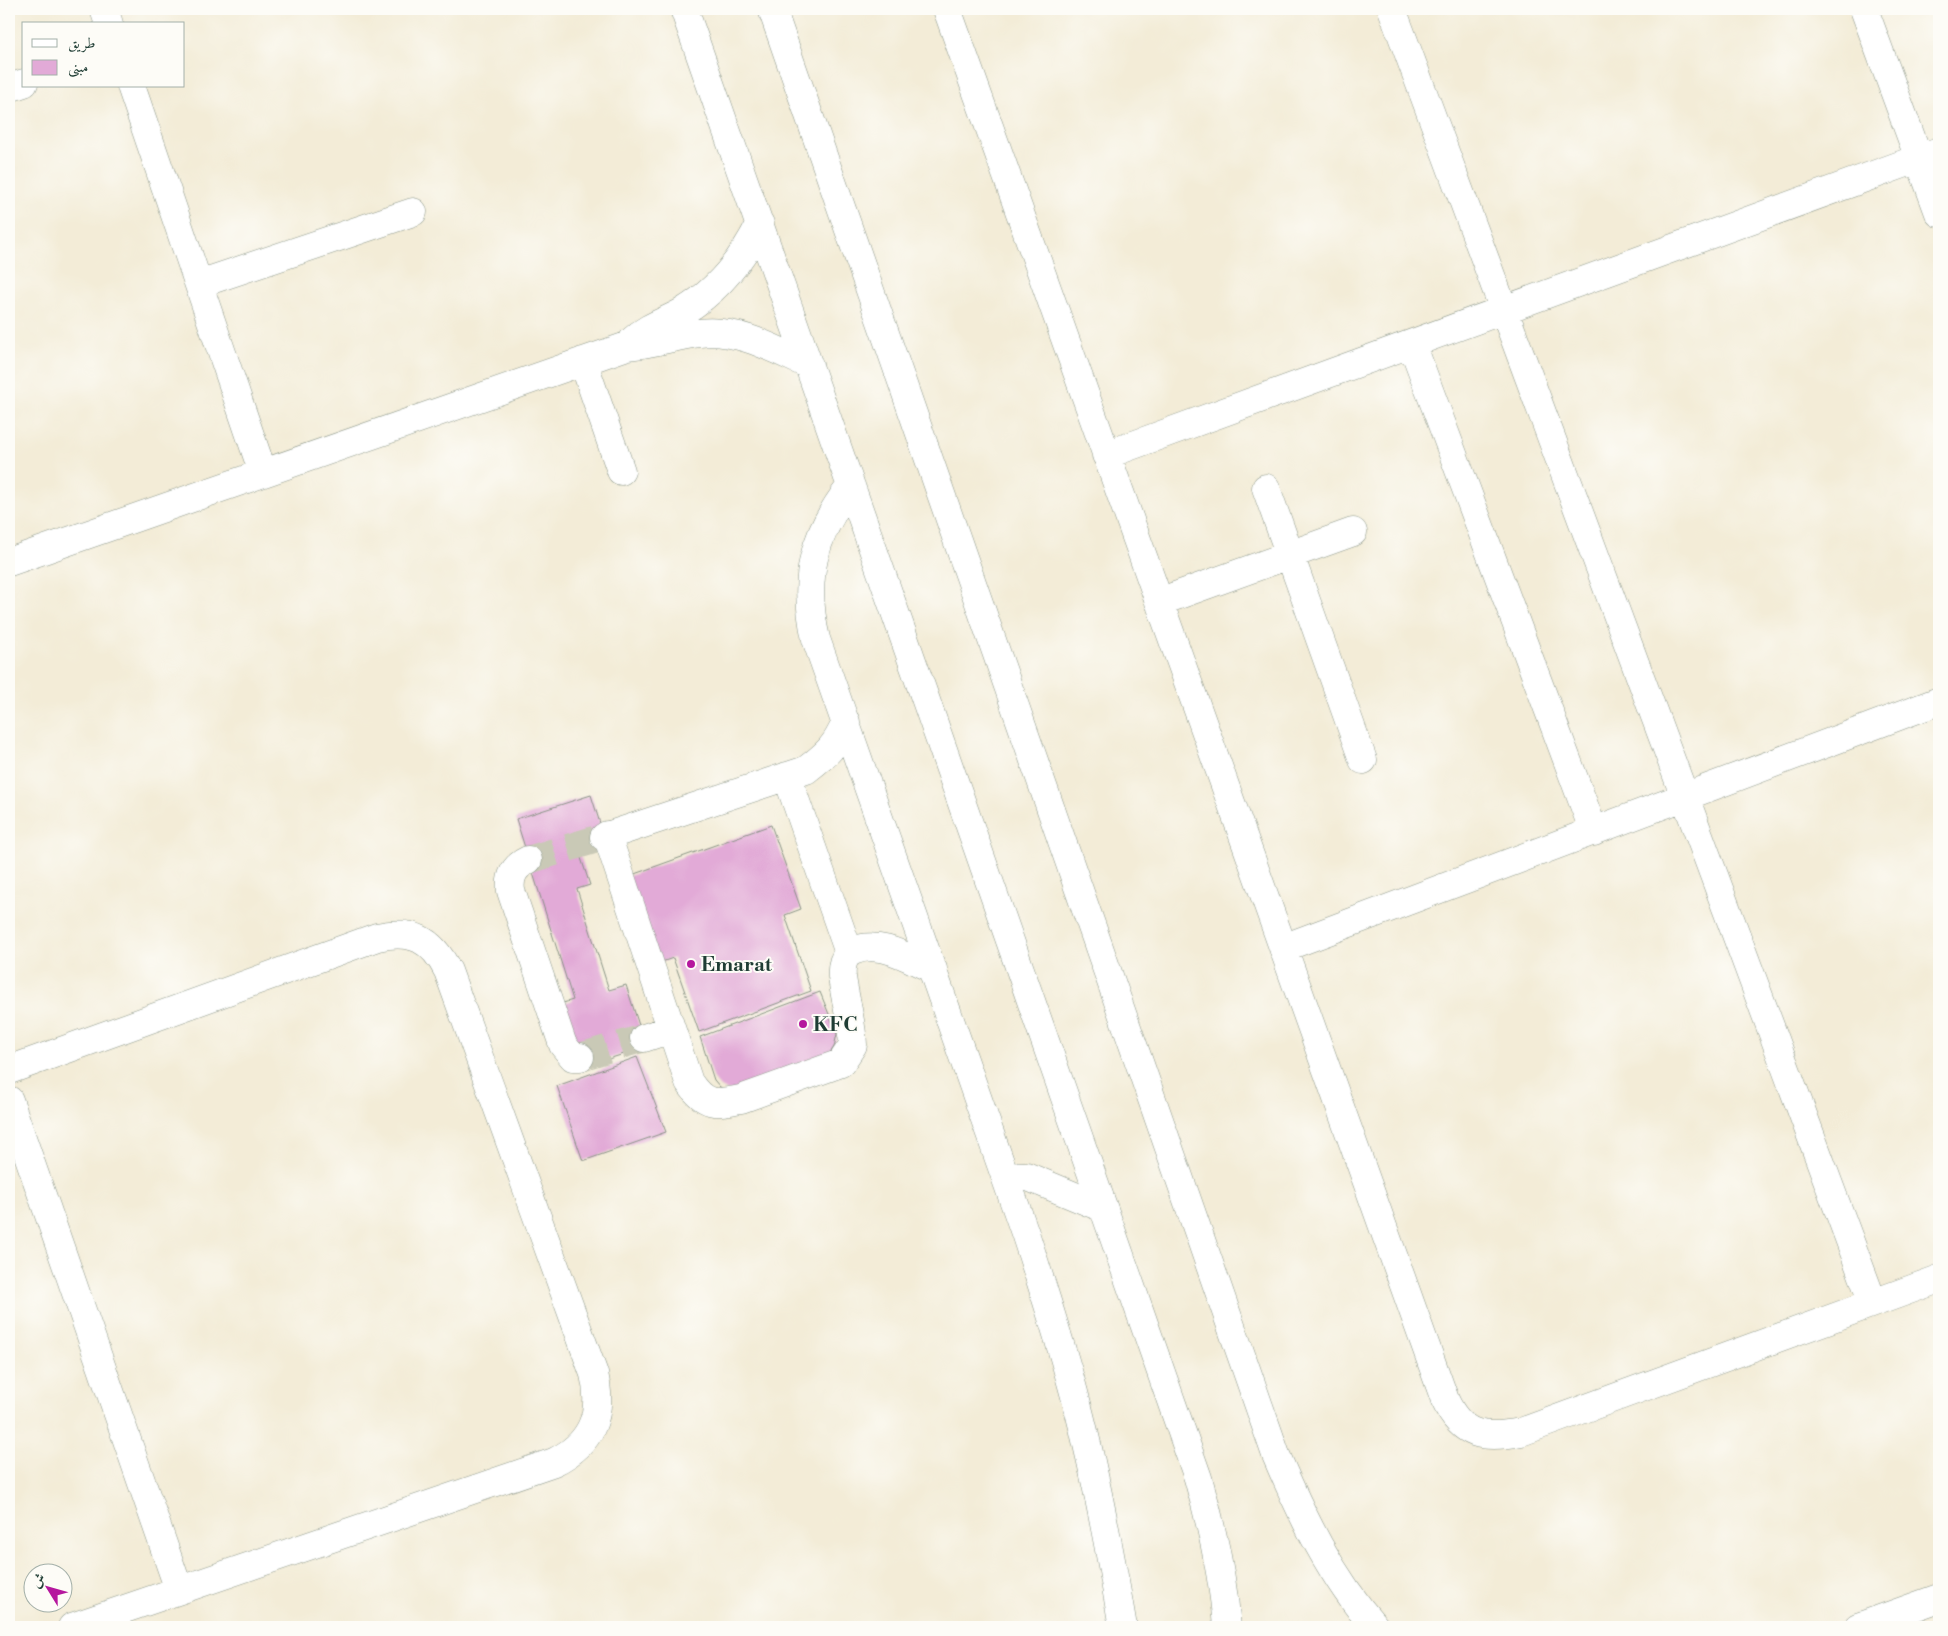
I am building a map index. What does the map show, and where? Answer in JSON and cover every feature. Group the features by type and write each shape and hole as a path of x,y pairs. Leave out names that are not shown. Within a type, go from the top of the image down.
{"street":[{"path":"104,9 109,22"},
{"path":"684,9 1198,1478 1213,1534 1221,1576 1227,1627"},
{"path":"772,9 1276,1455 1295,1500 1317,1543 1343,1585 1375,1627"},
{"path":"948,9 1445,1400 1456,1420 1476,1433 1487,1436 1521,1432 1939,1279"},
{"path":"1392,9 1873,1303"},
{"path":"1864,9 1929,155 1939,213"},
{"path":"9,88 22,84"},
{"path":"132,88 263,473"},
{"path":"1106,455 1929,155"},
{"path":"199,284 413,212"},
{"path":"627,346 643,332 683,312 720,283 745,252 760,224"},
{"path":"9,562 627,346 700,333 729,334 756,341 808,365"},
{"path":"1412,344 1594,832"},
{"path":"583,361 621,471"},
{"path":"851,486 836,504 816,547 809,593 816,639 1005,1175 1052,1316 1097,1486 1123,1627"},
{"path":"1266,488 1363,760"},
{"path":"1159,602 1353,532"},
{"path":"1283,948 1939,701"},
{"path":"846,722 839,740 824,756 806,770 606,836 689,1082 698,1095 709,1102 725,1102 840,1063 853,1045 842,975 843,961 849,952 861,947 888,949 933,969"},
{"path":"787,776 849,952"},
{"path":"528,860 518,866 513,873 510,882 511,891 563,1045 573,1057 580,1057"},
{"path":"9,1070 377,937 394,933 403,934 428,943 440,956 448,971 594,1374 598,1391 598,1409 592,1427 583,1442 570,1454 554,1462 72,1627"},
{"path":"644,1038 671,1029"},
{"path":"9,1100 179,1590"},
{"path":"1005,1175 1026,1176 1103,1208"},
{"path":"1858,1627 1939,1598"}],"building":[{"path":"591,795 605,839 578,849 590,885 577,889 609,990 626,985 646,1047 583,1067 563,1003 573,1000 516,819"},
{"path":"771,825 801,909 785,915 811,991 699,1032 673,958 656,964 626,877"},
{"path":"820,992 837,1034 834,1047 824,1062 730,1092 720,1087 714,1080 700,1037"},
{"path":"637,1057 666,1132 583,1161 557,1086"}],"tunnel":[{"path":"528,860 604,837"},
{"path":"580,1057 644,1038"}],"place":[{"name":"Emarat","path":"691,964"},
{"name":"KFC","path":"803,1024"}]}
